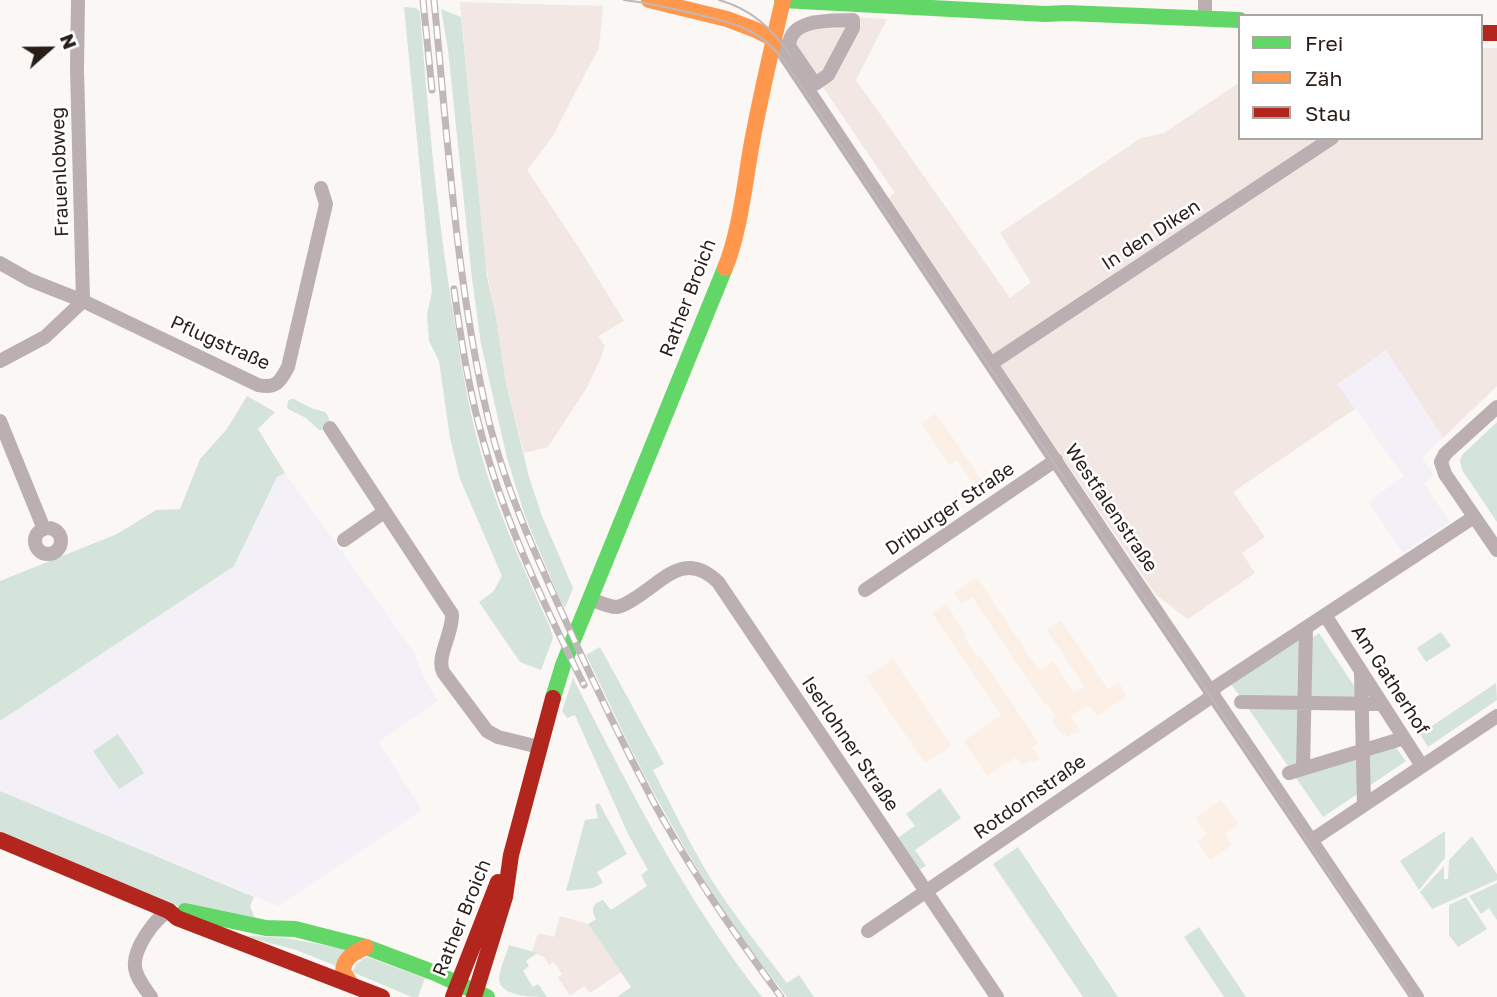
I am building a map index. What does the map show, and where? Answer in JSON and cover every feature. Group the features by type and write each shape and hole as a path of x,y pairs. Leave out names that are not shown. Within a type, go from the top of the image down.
{"main road":[{"path":"649,0 738,22 774,39"},
{"path":"783,0 1045,14 1067,6 1238,20"},
{"name":"Rather Broich","path":"477,996 505,897 511,855 563,665 729,258 761,93 783,0"},
{"path":"0,840 169,911 177,918 382,997"},
{"name":"Rather Broich","path":"456,990 492,893 511,855"},
{"path":"169,911 181,910 266,928 295,929 366,947 456,990 477,996"},
{"path":"351,984 344,978 343,965 347,959 366,947"}],"street":[{"name":"Frauenlobweg","path":"78,0 77,69 83,301"},
{"path":"1205,0 1205,19"},
{"path":"853,20 853,28 828,75 815,83 789,46 789,40 795,32 809,23 853,20"},
{"name":"Westfalenstraße","path":"774,39 1056,460 1216,690 1417,997"},
{"name":"In den Diken","path":"992,363 1329,140"},
{"name":"Pflugstraße","path":"0,263 30,280 83,301 258,385 274,386 282,379 288,367 326,204 320,188"},
{"path":"0,360 47,335 83,301"},
{"path":"1497,407 1445,454 1441,462 1445,474 1497,550"},
{"path":"0,421 44,529"},
{"path":"330,429 452,614 452,625 440,664 443,672 487,731 498,737 540,747"},
{"name":"Driburger Straße","path":"865,590 1056,460"},
{"path":"344,540 384,512"},
{"name":"Am Gatherhof","path":"1216,690 1474,517"},
{"name":"Iserlohner Straße","path":"590,599 618,607 684,568 699,568 708,572 718,582 997,997"},
{"name":"Am Gatherhof","path":"1325,615 1422,766"},
{"path":"1306,628 1304,703 1296,771 1404,738"},
{"path":"1361,671 1364,805"},
{"name":"Rotdornstraße","path":"868,931 1216,690"},
{"path":"1241,702 1382,704"},
{"name":"Am Gatherhof","path":"1312,840 1497,716"},
{"path":"151,997 136,974 134,963 150,927 169,911"}],"shaded area":[{"path":"460,2 603,6 599,48 553,136 527,170 624,321 598,336 605,346 600,360 586,389 548,447 524,453 506,383 485,258"},
{"path":"404,7 416,8 420,12 443,242 460,358 481,455 516,551 553,638 541,670 520,662 479,602 493,592 502,576 460,479 450,438 439,361 429,341 427,315 432,292"},
{"path":"441,9 461,17 487,276 506,383 529,477 542,516 573,588 565,608 525,516 507,458 481,344"},
{"path":"810,15 887,19 856,80 1010,298 1031,282 1000,233 1141,138 1164,133 1238,83 1238,140 1483,140 1483,48 1497,48 1497,386 1443,438 1386,351 1338,384 1355,409 1233,492 1265,537 1242,553 1255,573 1188,619 1156,595 887,199 895,193 818,80 782,42 795,23"},
{"path":"1386,350 1443,438 1422,458 1434,475 1424,484 1450,522 1403,553 1368,502 1404,476 1338,385"},
{"path":"247,396 275,412 258,429 285,473 277,477 234,566 0,721 0,581 117,534 156,510 180,509 200,459 227,429"},
{"path":"291,399 325,412 330,425 319,430 306,418 288,409 288,401"},
{"path":"936,413 982,481 975,487 957,460 949,465 921,423"},
{"path":"1497,422 1497,522 1462,470 1460,461 1462,455"},
{"path":"285,473 414,652 425,680 438,701 378,742 422,810 278,906 0,791 0,721 234,566 277,477"},
{"path":"977,577 1039,671 1053,661 1074,693 1084,686 1047,630 1061,621 1108,689 1119,683 1127,696 1097,716 1090,706 1086,706 1070,716 1080,731 1067,737 1065,733 1062,735 1052,721 1056,717 1047,704 1045,705 972,597 961,604 954,594"},
{"path":"946,604 976,655 980,656 1038,742 1032,747 1040,758 1033,763 1030,760 1022,765 1016,757 987,776 964,741 1001,715 932,613"},
{"path":"1441,632 1451,646 1426,662 1417,648"},
{"path":"1303,633 1302,700 1242,699 1230,683"},
{"path":"1319,633 1355,687 1357,701 1307,700 1308,641"},
{"path":"600,647 664,764 653,770 711,879 787,983 799,975 814,997 787,997 733,924 700,873 646,778 586,655"},
{"path":"893,659 951,746 925,763 866,677"},
{"path":"573,678 683,882 734,960 762,997 617,997 631,987 588,924 596,919 593,908 596,903 603,900 611,910 647,886 641,875 648,870 628,834 575,715 567,718 562,711"},
{"path":"1496,683 1497,700 1428,747 1420,734"},
{"path":"1246,705 1301,707 1300,766 1290,769"},
{"path":"118,734 144,773 119,789 93,751"},
{"path":"1394,745 1406,761 1366,788 1365,753"},
{"path":"1358,755 1359,793 1323,817 1294,775"},
{"path":"940,788 961,818 915,850 926,866 919,870 897,838 915,826 906,814"},
{"path":"0,791 254,897 250,906 255,919 160,903 0,834"},
{"path":"1221,800 1239,825 1225,834 1232,845 1210,860 1197,841 1207,834 1195,818"},
{"path":"599,803 627,854 597,872 603,883 593,888 566,891 585,820 598,818 595,805"},
{"path":"1445,831 1445,858 1419,890 1400,861"},
{"path":"1472,836 1497,874 1497,880 1432,909 1420,892 1444,866 1444,879 1448,879 1449,860"},
{"path":"1018,847 1118,997 1083,997 993,864"},
{"path":"1497,883 1497,920 1489,908 1481,914 1469,896"},
{"path":"1466,897 1487,929 1458,947 1449,935 1449,905"},
{"path":"560,916 588,924 621,972 590,993 584,986 570,996 558,977 562,974 554,962 549,965 544,957 532,952 538,933 554,937"},
{"path":"1199,927 1246,997 1224,997 1184,937"},
{"path":"239,935 286,938 350,950 339,967 296,950"},
{"path":"509,945 537,953 526,961 529,966 523,971 533,987 538,984 547,997 518,995 504,989 500,984 499,978"},
{"path":"367,957 425,978 418,997 412,997 352,972 357,963"}],"tram line":[{"path":"624,0 672,8 736,25 764,40 785,62 1412,997"},
{"path":"719,0 751,14 776,36 790,55"}],"railway":[{"path":"423,0 432,90"},
{"path":"434,0 454,212 468,318 489,422 514,500 577,646 654,803 714,902 781,997"},
{"path":"454,289 471,391 488,459 538,590 584,685"}],"traffic: fast":[{"path":"782,0 1045,14 1238,20"},
{"path":"553,698 563,665 725,268"},
{"path":"185,911 266,928 295,929 366,947 435,973 487,997"}],"traffic: slow":[{"path":"649,0 727,19 774,39"},
{"path":"725,268 738,223 755,124 783,0"},
{"path":"351,984 343,972 345,963 354,953 366,947"}],"traffic: jam":[{"path":"1483,33 1497,33"},
{"path":"474,997 505,897 511,855 553,698"},
{"path":"0,840 169,911 177,918 382,997"},
{"path":"453,997 498,882"}]}
